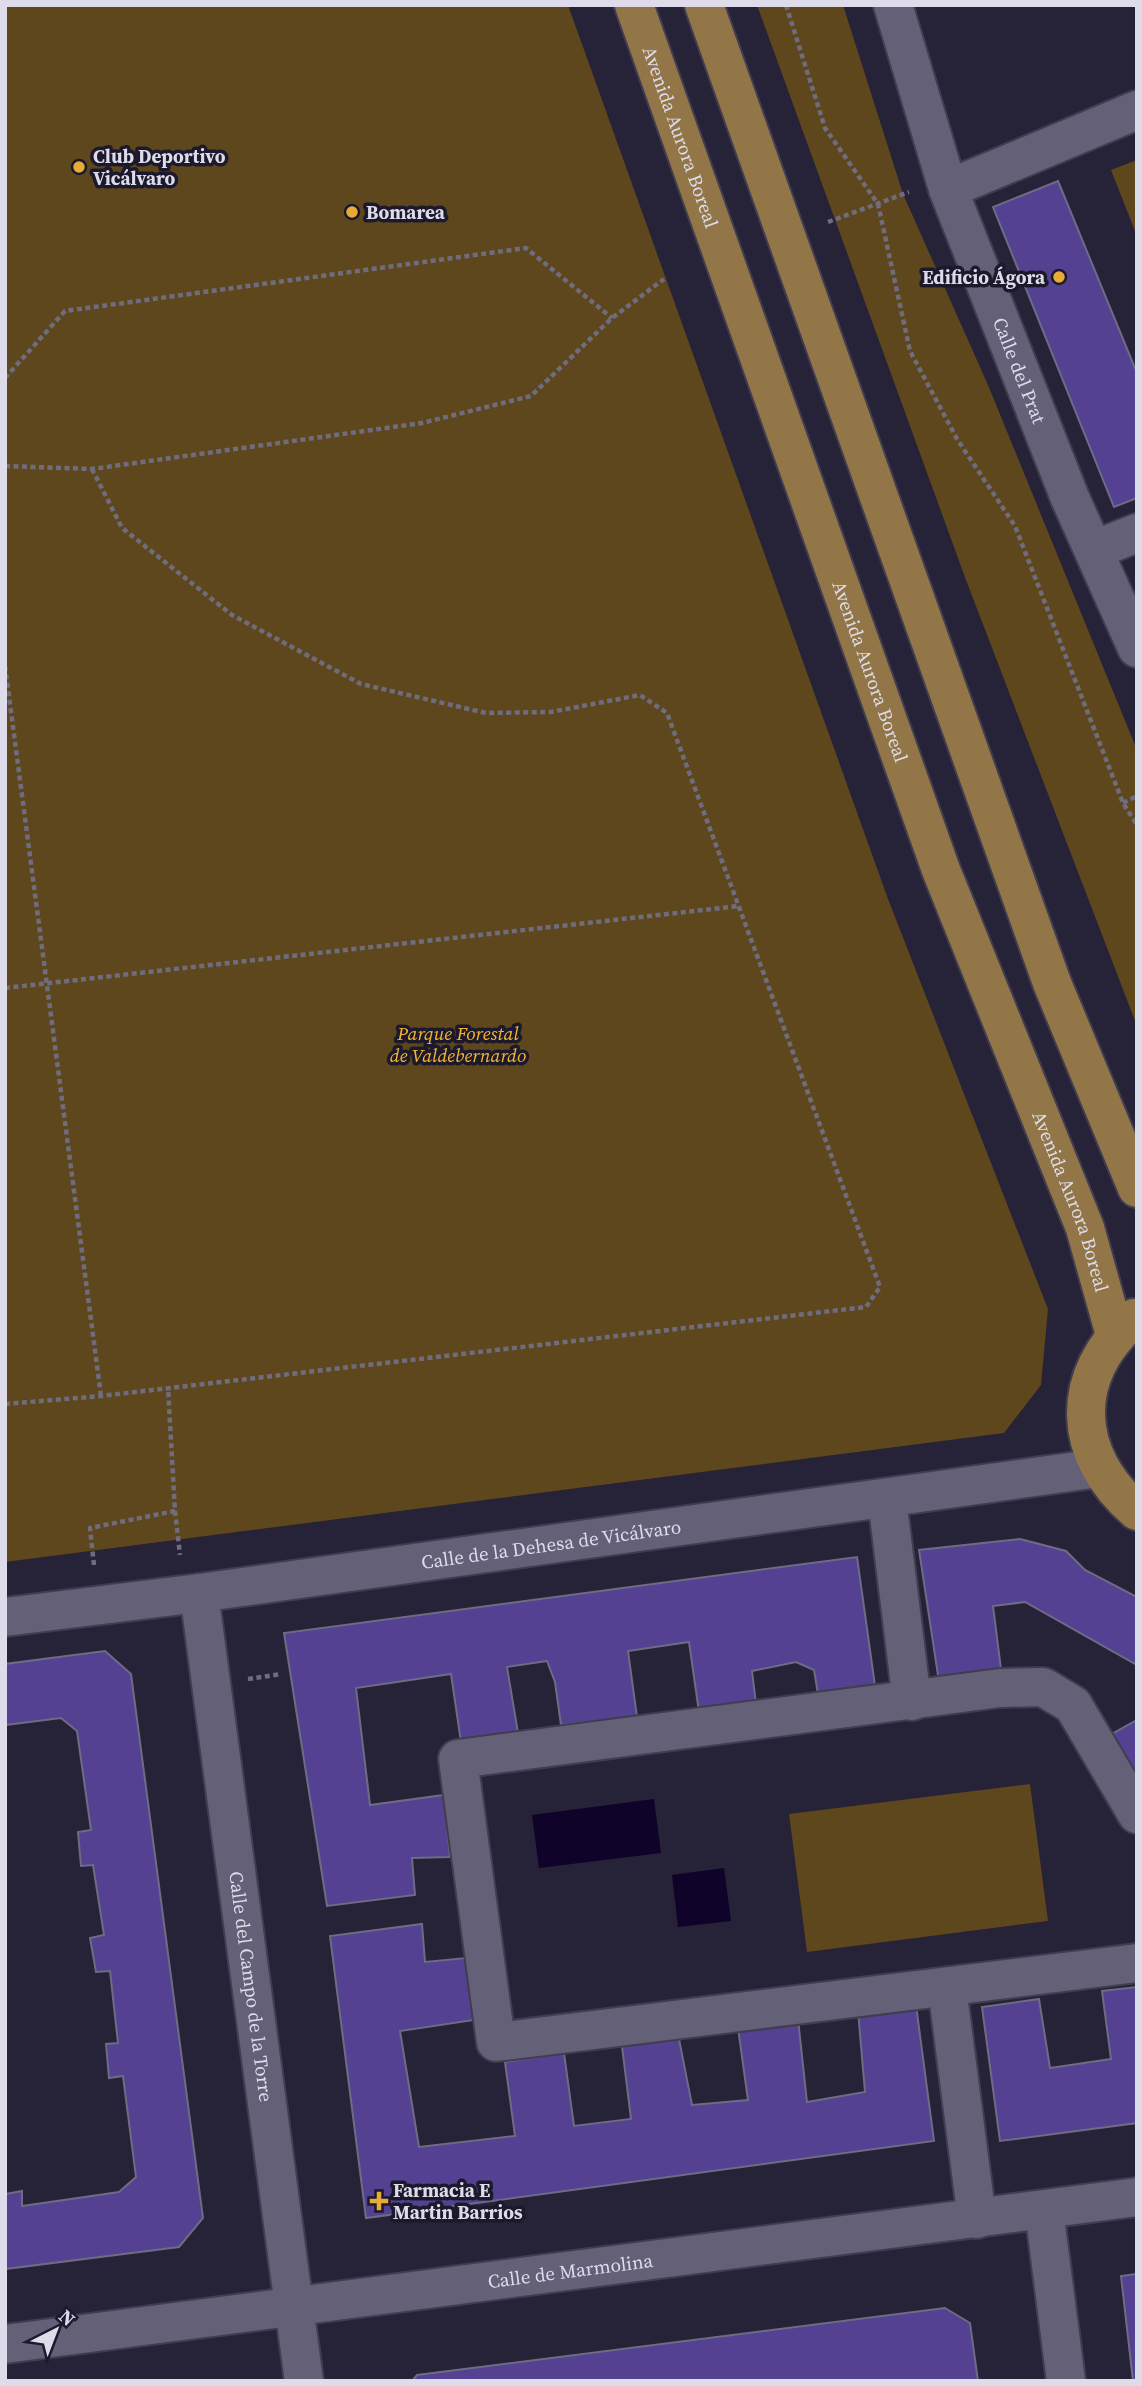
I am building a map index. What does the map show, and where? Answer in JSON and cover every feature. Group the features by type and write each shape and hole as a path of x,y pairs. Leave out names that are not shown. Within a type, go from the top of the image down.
{"main road":[{"name":"Avenida Aurora Boreal","path":"634,5 941,870 1126,1325"},
{"path":"704,5 1052,983 1137,1188"},
{"path":"1126,1325 1099,1358 1089,1385 1086,1413 1089,1442 1099,1468 1116,1494 1137,1511"}],"street":[{"name":"Calle del Prat","path":"893,5 931,190 1137,648"},
{"path":"931,190 1137,110"},
{"path":"1094,550 1137,533"},
{"name":"Calle de la Dehesa de Vicálvaro","path":"5,1616 199,1593 1099,1468"},
{"path":"887,1499 912,1701"},
{"name":"Calle del Campo de la Torre","path":"199,1593 304,2381"},
{"path":"1137,1814 1073,1705 1043,1687 1000,1688 458,1759 496,2042 1137,1964"},
{"path":"947,1987 977,2218"},
{"name":"Calle de Marmolina","path":"5,2344 1137,2197"},
{"path":"1044,2210 1066,2381"}],"path":[{"path":"786,5 825,128 878,204 910,351 957,439 1015,526 1123,803 1137,825"},
{"path":"828,222 878,204 931,190"},
{"path":"5,378 65,311 526,248 612,318"},
{"path":"5,466 92,469 422,423 531,396 612,318 664,279"},
{"path":"5,1404 101,1396 866,1307 880,1287 667,713 640,695 551,712 486,713 361,684 232,615 122,528 92,469"},
{"path":"5,666 101,1396"},
{"path":"1123,803 1137,796"},
{"path":"5,988 739,906"},
{"path":"168,1388 174,1511 180,1555"},
{"path":"94,1565 90,1528 174,1511"},
{"path":"239,1681 281,1674"}],"green space":[{"name":"Parque Forestal de Valdebernardo","path":"5,5 568,5 888,899 1048,1309 1041,1385 1004,1433 5,1562"},
{"path":"757,5 843,5 903,194 988,385 1137,750 1137,1026 966,580"},
{"path":"1137,160 1137,236 1111,170"},
{"path":"1030,1784 1048,1921 807,1952 789,1814"}],"shaded area":[{"path":"654,1799 661,1853 539,1868 532,1815"},
{"path":"724,1868 731,1921 678,1927 672,1875"}],"building":[{"name":"Edificio Ágora","path":"1058,181 1137,373 1137,498 1114,507 993,207"},
{"path":"1020,1539 1066,1551 1085,1570 1137,1597 1137,1665 1025,1602 993,1606 1002,1677 939,1682 919,1550"},
{"path":"857,1557 876,1693 819,1700 814,1670 796,1662 752,1671 756,1704 699,1712 689,1642 628,1651 637,1717 561,1725 555,1682 547,1661 507,1667 518,1733 461,1742 451,1674 356,1688 370,1805 444,1795 450,1857 412,1858 415,1895 327,1906 284,1633"},
{"path":"105,1651 131,1674 203,2218 179,2247 5,2269 5,2194 22,2191 22,2206 119,2192 136,2177 123,2076 109,2078 106,2044 118,2043 110,1971 96,1972 90,1938 104,1935 93,1865 81,1866 78,1832 91,1830 77,1731 61,1718 5,1725 5,1664"},
{"path":"1137,1720 1137,1778 1112,1734"},
{"path":"422,1924 425,1962 466,1958 474,2020 400,2031 419,2147 515,2136 505,2062 564,2053 574,2126 631,2119 622,2046 679,2039 692,2105 748,2100 738,2028 798,2019 807,2102 865,2092 858,2011 916,2005 934,2141 366,2218 330,1936"},
{"path":"1137,1987 1137,2123 1000,2141 982,2007 1039,1999 1050,2068 1111,2059 1102,1991"},
{"path":"1137,2274 1137,2381 1133,2381 1121,2276"},
{"path":"945,2308 970,2323 978,2381 412,2381 417,2375"}],"place":[{"name":"Club Deportivo Vicálvaro","path":"79,167"},
{"name":"Bomarea","path":"352,212"},
{"name":"Edificio Ágora","path":"1059,277"},
{"name":"Farmacia E Martin Barrios","path":"379,2201"}]}
